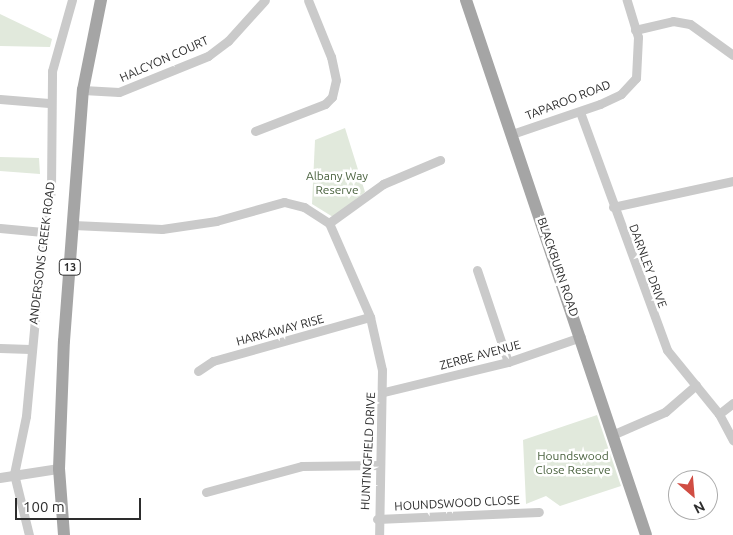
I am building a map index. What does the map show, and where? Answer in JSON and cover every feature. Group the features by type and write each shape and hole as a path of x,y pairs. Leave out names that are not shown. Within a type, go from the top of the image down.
{"main road":[{"name":"ANDERSONS CREEK ROAD","path":"64,535 59,469 73,224 83,90 101,0"},
{"name":"BLACKBURN ROAD","path":"466,0 581,337 646,535"}],"street":[{"name":"ANDERSONS CREEK ROAD","path":"29,535 14,474 26,416 30,349 43,232 51,191 49,104 52,71 72,0"},
{"name":"HALCYON COURT","path":"83,90 119,92 208,56 228,42 265,0"},
{"path":"255,131 325,104 332,96 336,80 331,57 308,0"},
{"name":"TAPAROO ROAD","path":"512,134 580,112 621,94 636,78 640,60 627,0"},
{"path":"635,30 673,21 690,24 733,56"},
{"path":"0,100 49,104"},
{"name":"DARNLEY DRIVE","path":"580,112 613,207 667,350 719,414 733,440"},
{"path":"73,224 162,229 216,221 284,202 304,207 329,223 383,184 440,160"},
{"path":"613,207 733,181"},
{"name":"HUNTINGFIELD DRIVE","path":"329,223 370,318 384,392 377,519 379,535"},
{"path":"0,228 43,232"},
{"path":"477,270 508,362"},
{"name":"HARKAWAY RISE","path":"198,371 213,362 370,318"},
{"name":"ZERBE AVENUE","path":"384,392 508,362 581,337"},
{"path":"0,348 30,349"},
{"path":"612,435 665,412 696,385"},
{"path":"719,414 733,403"},
{"path":"206,492 302,466 380,465"},
{"path":"0,478 14,474 59,469"},
{"name":"HOUNDSWOOD CLOSE","path":"377,519 539,512"}],"green space":[{"path":"0,14 52,39 50,47 0,46"},
{"name":"Albany Way Reserve","path":"345,128 365,192 333,217 312,204 315,140"},
{"path":"0,157 39,158 40,174 0,171"},
{"name":"Houndswood Close Reserve","path":"597,415 621,486 560,506 546,496 526,504 523,440"}]}
